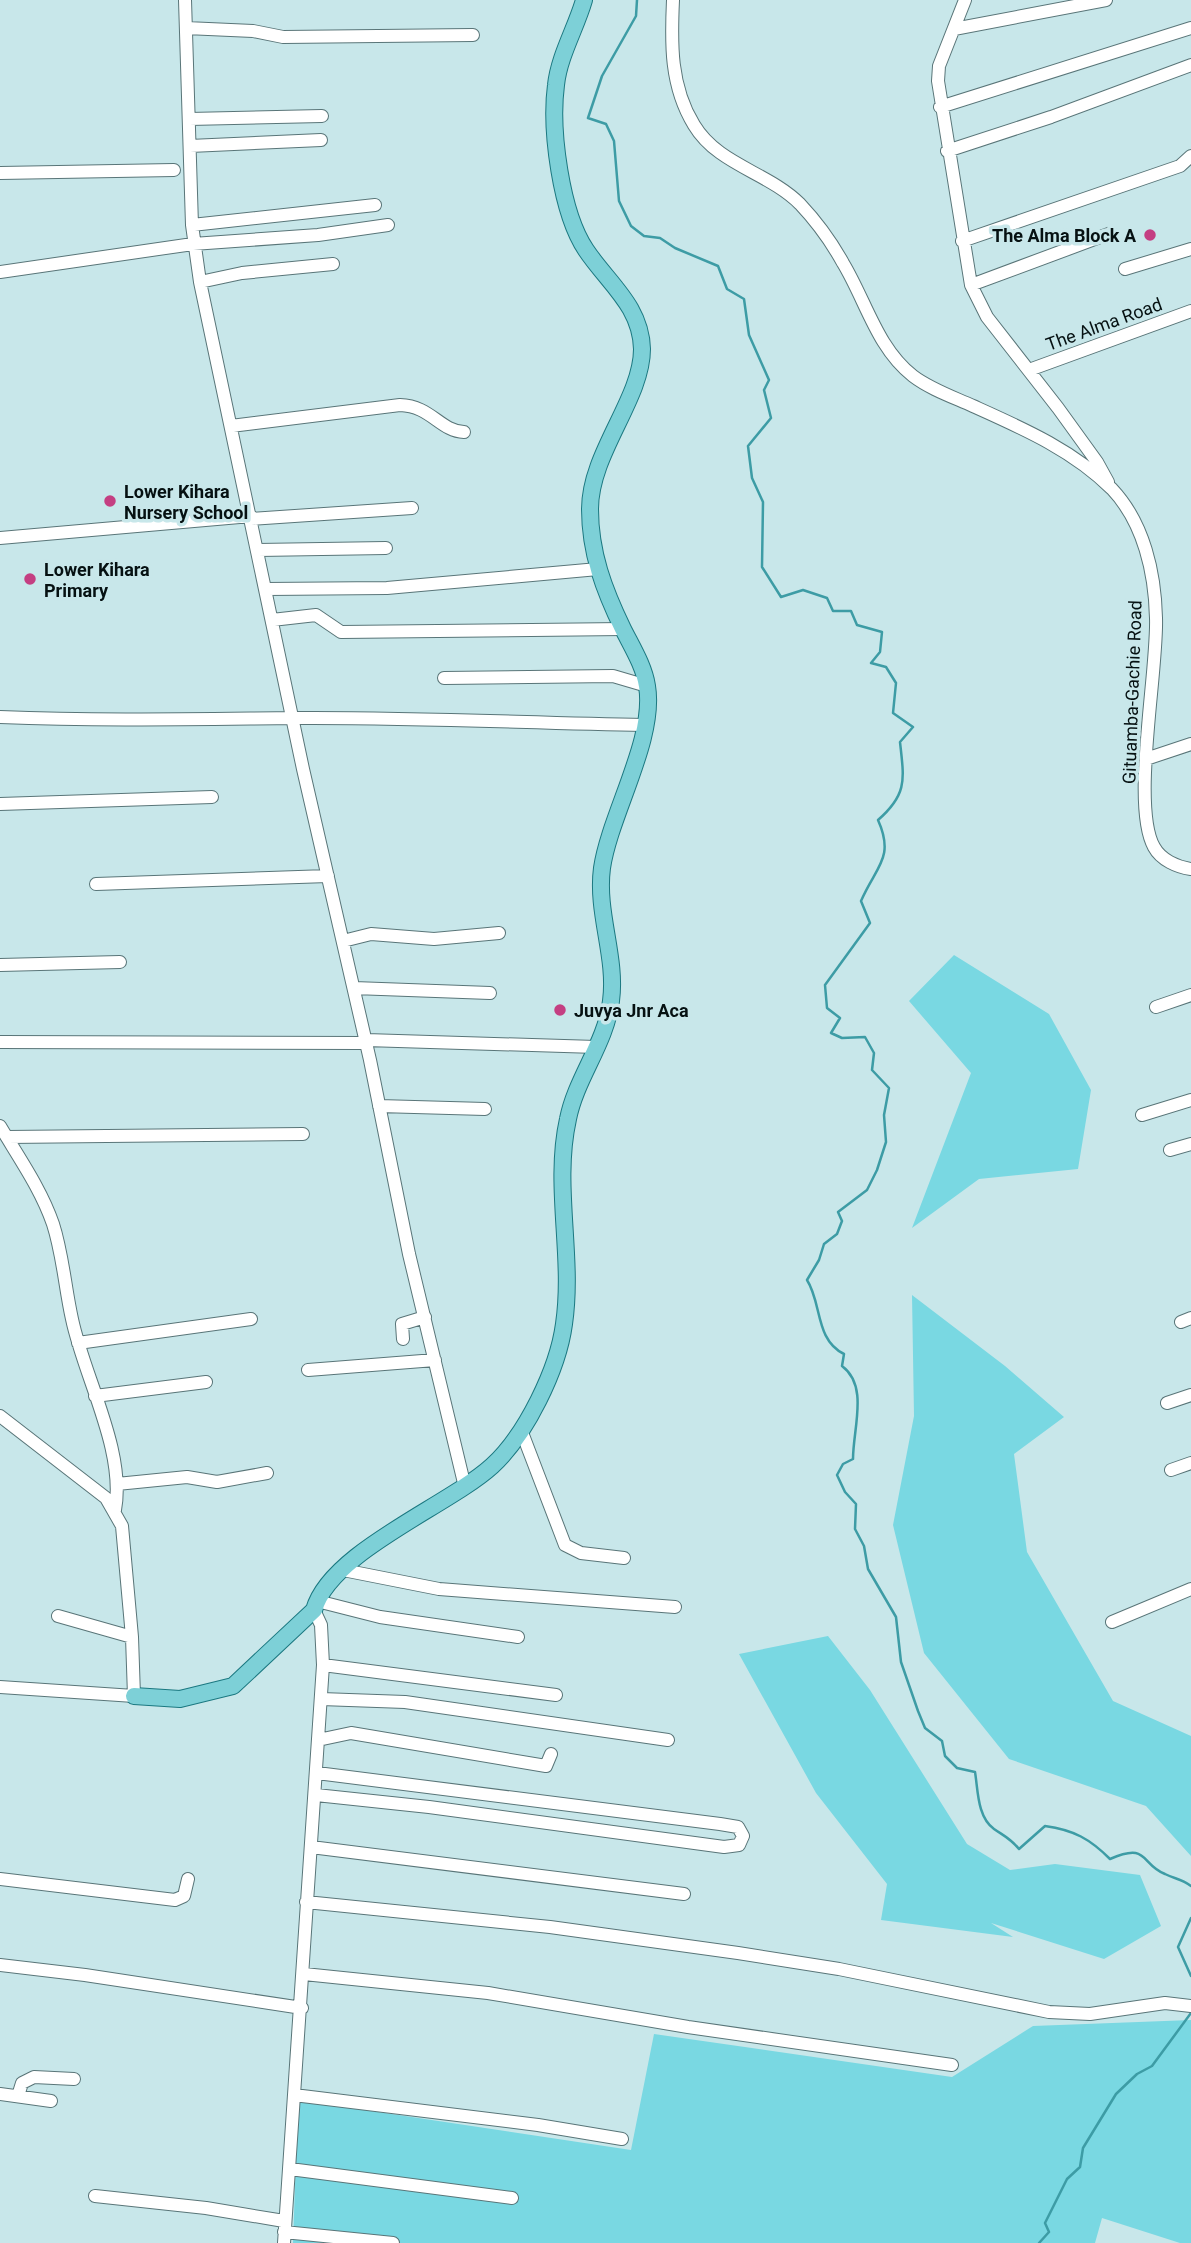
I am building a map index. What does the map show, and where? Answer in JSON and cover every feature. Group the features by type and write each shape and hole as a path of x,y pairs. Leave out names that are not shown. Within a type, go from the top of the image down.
{"main road":[{"path":"134,1696 180,1699 233,1686 315,1606 343,1570 371,1545 465,1487 493,1465 521,1430 553,1365 564,1328 567,1287 562,1161 568,1117 611,1002 611,971 600,891 603,863 644,725 647,687 638,656 598,569 592,547 589,505 595,473 637,373 642,349 637,320 626,298 588,253 569,217 560,163 555,118 556,82 584,0"}],"street":[{"path":"185,0 193,244 200,282 292,718 465,1487"},
{"name":"Gituamba-Gachie Road","path":"673,0 673,67 692,123 709,146 783,190 801,205 843,262 883,342 898,364 917,379 1036,435 1067,453 1111,489 1142,536 1151,569 1156,618 1146,759 1148,827 1153,846 1168,861 1191,869"},
{"path":"965,0 939,66 940,107 971,285 988,317 1097,461 1111,489"},
{"path":"954,29 1106,0"},
{"path":"940,107 1191,27"},
{"path":"186,28 253,31 283,37 473,35"},
{"path":"947,151 1051,117 1191,65"},
{"path":"189,119 322,116"},
{"path":"190,146 321,140"},
{"path":"962,241 1180,166 1191,156"},
{"path":"0,173 174,170"},
{"path":"192,225 375,205"},
{"path":"0,272 193,244 318,235 388,225"},
{"path":"971,285 1111,233"},
{"path":"1125,269 1191,249"},
{"path":"200,282 242,272 333,264"},
{"name":"The Alma Road","path":"1028,370 1191,311"},
{"path":"231,426 416,405 454,432 464,432"},
{"path":"0,538 251,517 412,508"},
{"path":"258,550 386,548"},
{"path":"266,589 387,588 598,569"},
{"path":"272,620 316,615 333,628 353,632 624,629"},
{"path":"444,678 612,676 647,687"},
{"path":"0,717 218,722 292,718 644,725"},
{"path":"1146,759 1191,744"},
{"path":"0,804 212,797"},
{"path":"96,884 328,876"},
{"path":"343,941 371,934 434,939 499,933"},
{"path":"0,965 120,962"},
{"path":"354,988 490,993"},
{"path":"1156,1007 1191,995"},
{"path":"0,1042 366,1041 596,1047"},
{"path":"1142,1115 1191,1100"},
{"path":"379,1106 485,1109"},
{"path":"3,1131 303,1134"},
{"path":"3,1131 40,1194 54,1226 78,1343 95,1396 117,1485 115,1510"},
{"path":"1170,1150 1191,1144"},
{"path":"403,1339 402,1324 425,1317"},
{"path":"78,1343 251,1319"},
{"path":"308,1370 435,1360"},
{"path":"95,1396 206,1382"},
{"path":"1167,1403 1191,1395"},
{"path":"0,1416 106,1498 115,1510 122,1526 132,1637 134,1696 0,1687"},
{"path":"521,1430 565,1545 580,1553 624,1558"},
{"path":"1171,1470 1191,1463"},
{"path":"117,1485 187,1477 217,1482 267,1473"},
{"path":"343,1570 439,1589 675,1607"},
{"path":"1112,1622 1191,1589"},
{"path":"284,2232 302,2008 306,1902 316,1796 323,1665 321,1625 315,1606 518,1637"},
{"path":"58,1616 132,1637"},
{"path":"323,1665 556,1695"},
{"path":"321,1699 405,1702 667,1740"},
{"path":"318,1740 351,1733 545,1766 551,1754"},
{"path":"316,1796 429,1807 724,1847 739,1845 743,1836 738,1828 720,1824 317,1773"},
{"path":"311,1847 684,1894"},
{"path":"0,1879 175,1900 184,1896 188,1879"},
{"path":"306,1902 550,1927 738,1953 839,1969 1049,2012 1090,2014 1165,2003 1191,2006"},
{"path":"0,1965 98,1976 302,2008"},
{"path":"304,1973 488,1993 688,2027 952,2065"},
{"path":"18,2096 22,2082 34,2077 74,2079"},
{"path":"0,2094 51,2101"},
{"path":"294,2095 538,2125 622,2139"},
{"path":"290,2169 512,2198"},
{"path":"95,2196 206,2208 284,2232 393,2243"}],"shaded area":[{"path":"954,955 1049,1014 1091,1090 1078,1169 979,1179 912,1228 971,1073 909,1001"},
{"path":"912,1295 1005,1366 1064,1417 1014,1454 1027,1552 1113,1701 1191,1736 1191,1856 1146,1806 1009,1759 924,1653 893,1525 914,1416"},
{"path":"828,1636 870,1690 967,1844 1010,1870 1055,1864 1140,1875 1161,1926 1104,1959 991,1923 1013,1937 881,1920 887,1884 816,1793 739,1654"},
{"path":"1191,2020 1191,2243 1180,2243 1102,2218 1095,2243 293,2243 298,2100 631,2150 654,2034 952,2077 1033,2026"}],"waterway":[{"path":"637,0 636,16 602,76 588,118 606,124 614,141 619,201 631,226 644,236 660,238 675,248 718,266 727,289 744,299 749,335 769,380 764,390 771,418 748,446 752,478 763,502 762,567 781,597 803,590 827,598 833,611 851,611 857,625 882,632 880,652 871,663 886,667 896,683 893,713 913,727 900,742 903,776 899,794 888,811 878,820 883,833 884,853 861,901 870,923 825,985 827,1008 840,1018 831,1033 842,1038 865,1037 874,1053 872,1070 889,1088 884,1115 886,1142 877,1170 867,1190 838,1212 842,1221 837,1234 824,1244 819,1260 807,1280 828,1340 844,1354 842,1366 850,1374 857,1396 853,1459 843,1464 837,1475 845,1492 856,1504 855,1529 864,1546 868,1569 896,1617 901,1662 925,1728 942,1741 945,1756 957,1768 975,1772 979,1802 988,1824 1019,1849 1045,1826 1065,1830 1088,1841 1110,1859 1123,1854 1138,1854 1157,1870 1191,1886"},
{"path":"1191,1918 1178,1947 1191,1976"},
{"path":"1039,2243 1049,2232 1045,2223 1067,2179 1080,2167 1083,2148 1116,2094 1137,2074 1152,2066 1191,2013"}],"place":[{"name":"The Alma Block A","path":"1150,235"},
{"name":"Lower Kihara Nursery School","path":"110,501"},
{"name":"Lower Kihara Primary","path":"30,579"},
{"name":"Juvya Jnr Aca","path":"560,1010"}]}
